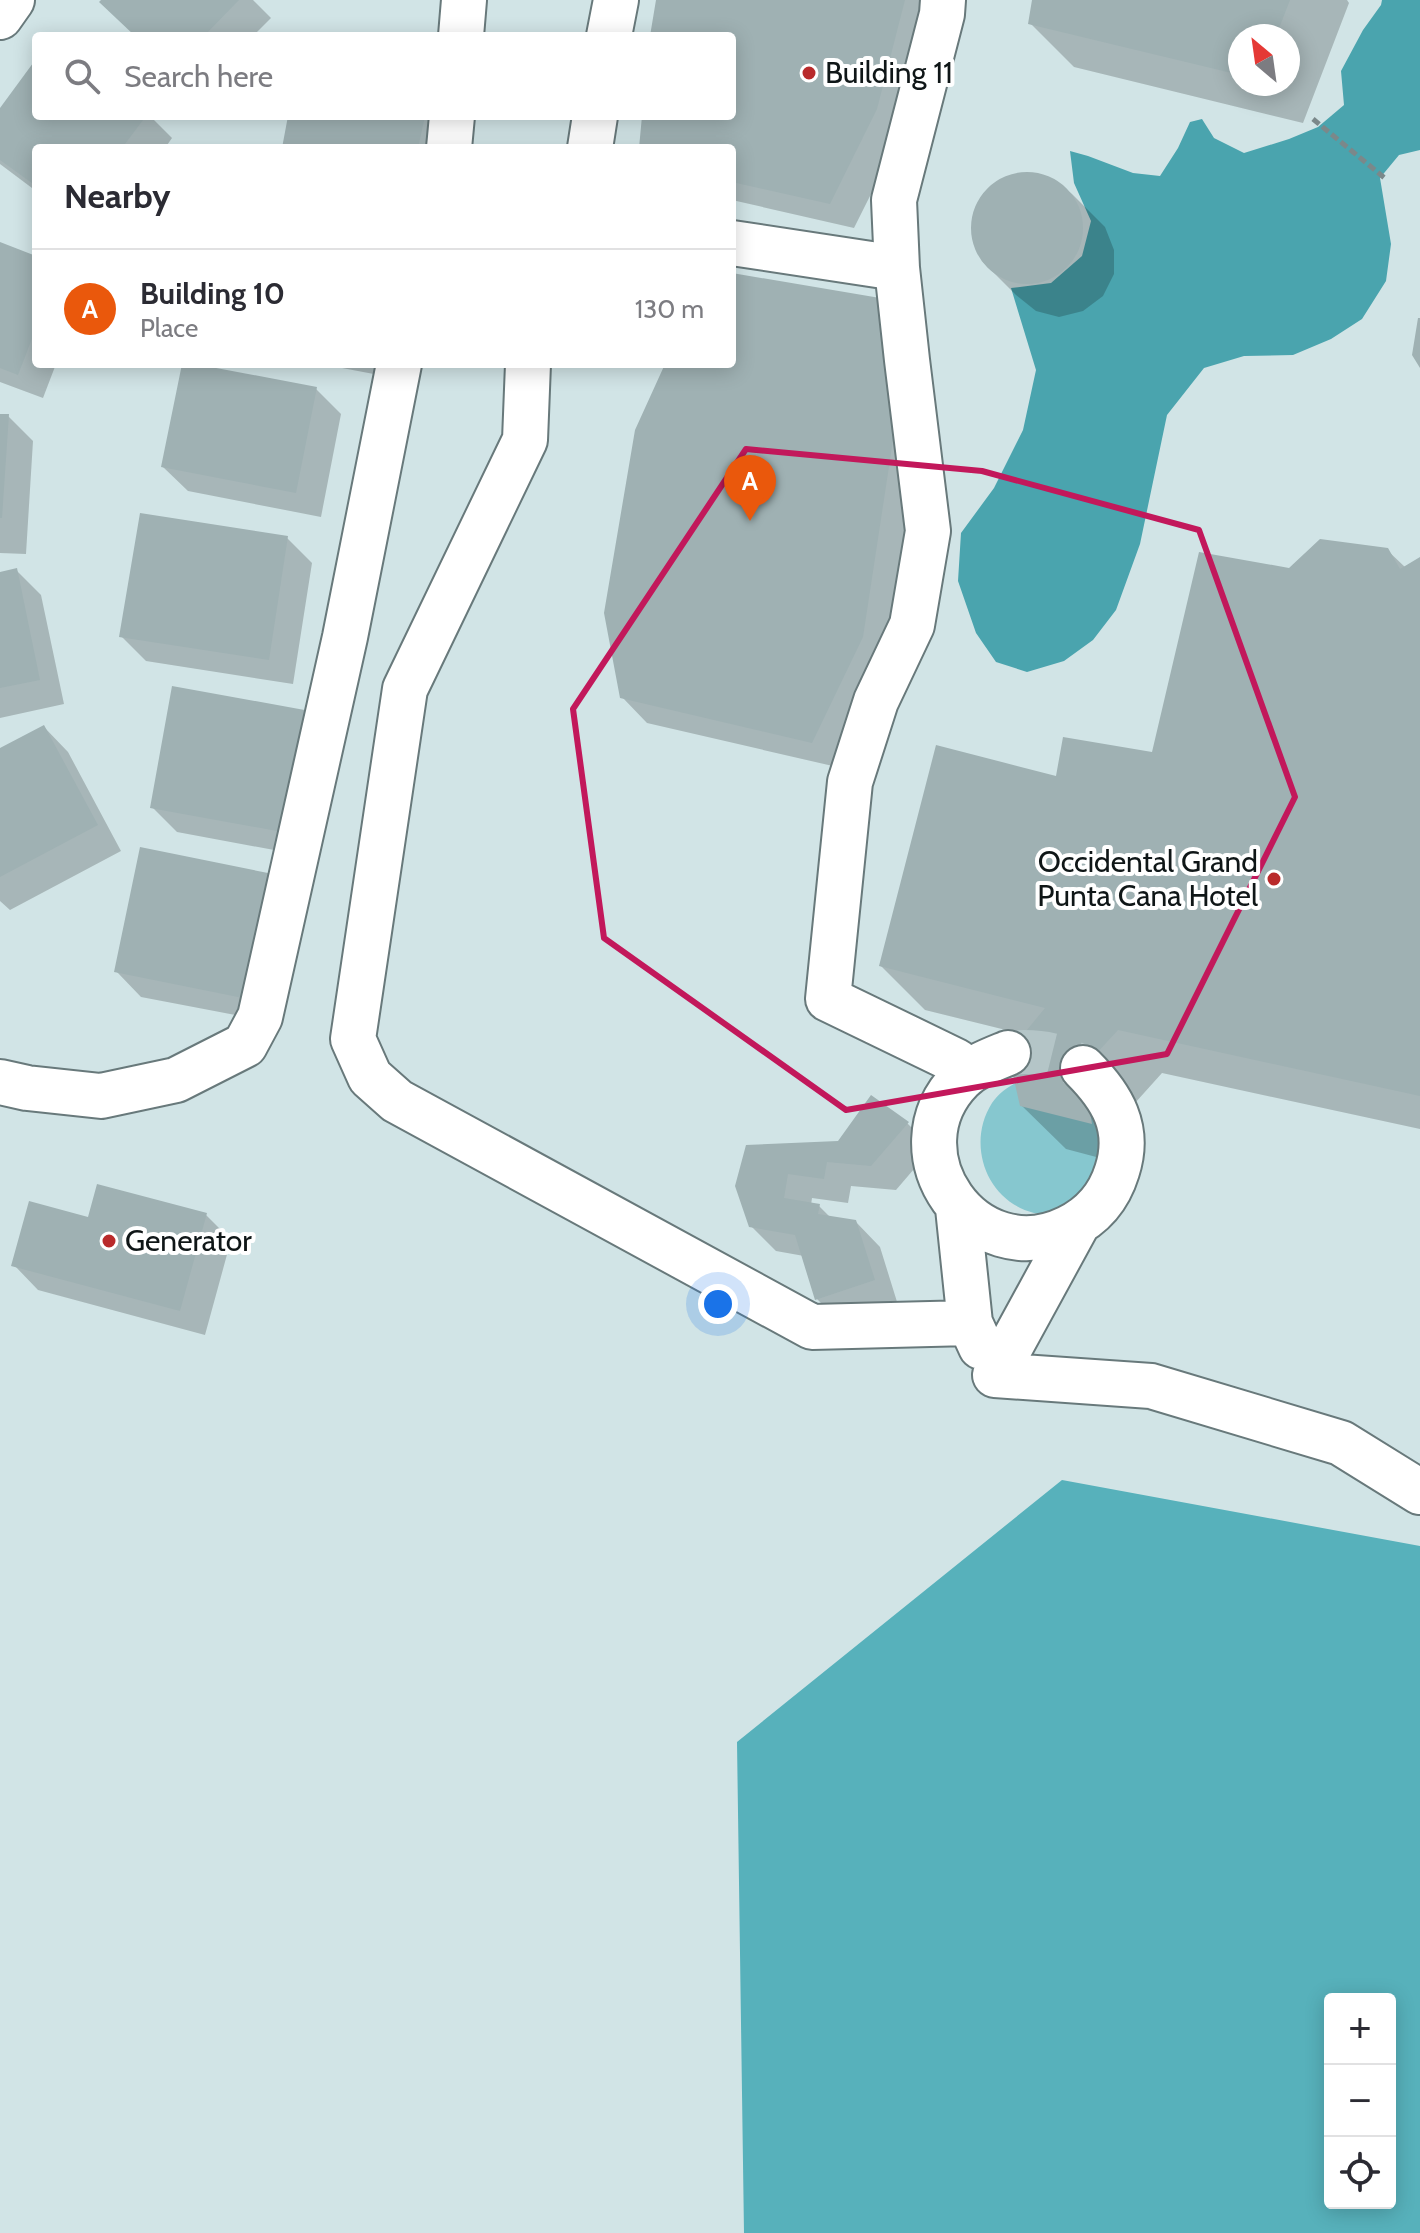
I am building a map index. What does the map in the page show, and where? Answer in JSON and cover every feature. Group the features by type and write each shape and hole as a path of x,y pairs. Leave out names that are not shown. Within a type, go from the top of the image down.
{"street":[{"path":"0,17 12,0"},
{"path":"461,32 464,0"},
{"path":"610,32 616,0"},
{"path":"943,0 894,200 897,268 928,531 912,625 876,701 850,782 828,999 956,1061 960,1080"},
{"path":"449,144 452,120"},
{"path":"591,144 594,120"},
{"path":"736,244 897,268"},
{"path":"0,1082 101,1096 176,1080 245,1045 260,1017 345,637 398,368"},
{"path":"528,368 525,440 405,689 353,1039 370,1077 397,1101 812,1327 970,1323"},
{"path":"1008,1053 982,1063 960,1080 944,1103 935,1130 935,1158 942,1185 958,1208 978,1225 1003,1235 1029,1239 1055,1235 1078,1223 1098,1207 1113,1185 1121,1160 1121,1134 1115,1109 1101,1086 1083,1068"},
{"path":"958,1208 970,1323 995,1375"},
{"path":"995,1375 1078,1223"},
{"path":"995,1375 1151,1386 1341,1443 1420,1492"}],"path":[{"path":"1313,119 1387,180"}],"highlighted area":[{"path":"746,449 982,471 1199,530 1295,797 1167,1054 846,1110 604,938 573,709"}],"shaded area":[{"path":"1382,0 1420,0 1420,150 1399,155 1380,178 1391,244 1386,281 1362,319 1331,339 1293,355 1244,356 1204,368 1167,415 1140,544 1116,610 1093,640 1064,661 1027,672 996,662 976,633 958,581 961,533 994,488 1023,430 1036,370 1011,288 1051,283 1082,256 1091,221 1074,183 1070,151 1133,173 1160,176 1190,122 1202,119 1214,138 1244,153 1318,127 1344,105 1341,71"},
{"path":"1032,1074 1078,1077 1122,1153 1059,1215 1034,1213 1017,1207 1004,1197 985,1169 981,1153 984,1119 992,1103 1005,1090"},
{"path":"1062,1480 1420,1546 1420,2233 744,2233 737,1742"}],"building":[{"path":"239,0 208,32 131,32 99,2"},
{"name":"Building 11","path":"656,0 905,0 877,109 830,204 736,183 736,144 639,144 642,120 736,120 736,32 651,32"},
{"path":"1032,0 1290,0 1281,24 1228,24 1228,72 1028,24"},
{"path":"32,64 32,120 143,120 125,144 32,144 32,183 0,160 0,108"},
{"path":"287,120 424,120 419,144 283,144"},
{"path":"1027,172 1049,176 1067,188 1079,206 1083,228 1079,250 1067,268 1049,280 1027,284 1005,280 987,268 975,250 971,228 975,206 987,188 1005,176"},
{"path":"0,242 32,254 32,338 18,375 0,368"},
{"path":"736,274 880,298 897,414 863,637 812,743 620,698 604,613 635,430 663,368 736,368"},
{"path":"1420,318 1420,368 1412,355"},
{"path":"181,368 216,368 317,387 296,493 161,467"},
{"path":"0,414 9,414 2,518 0,518"},
{"path":"140,513 288,536 269,660 119,637"},
{"path":"1320,539 1388,548 1400,569 1420,557 1420,1096 1118,1030 1083,1068 1092,1124 1020,1106 1008,1053 1045,1008 879,966 936,745 1056,776 1063,737 1152,752 1199,552 1289,568"},
{"path":"17,568 40,680 0,688 0,572"},
{"path":"172,686 310,711 288,833 150,808"},
{"path":"44,725 98,825 0,877 0,748"},
{"path":"140,847 273,874 248,999 114,972"},
{"path":"871,1095 909,1122 871,1166 827,1162 824,1179 788,1174 784,1198 820,1204 818,1214 856,1220 875,1280 815,1300 795,1235 749,1227 735,1186 746,1145 838,1141"},
{"name":"Generator","path":"97,1184 207,1213 180,1311 11,1266 29,1201 88,1217"}],"tunnel":[{"path":"1008,1053 1047,1054 1083,1068"}],"place":[{"name":"Building 11","path":"809,73"},
{"name":"Building 10","path":"750,521"},
{"name":"Occidental Grand Punta Cana Hotel","path":"1274,879"},
{"name":"Generator","path":"109,1241"}]}
